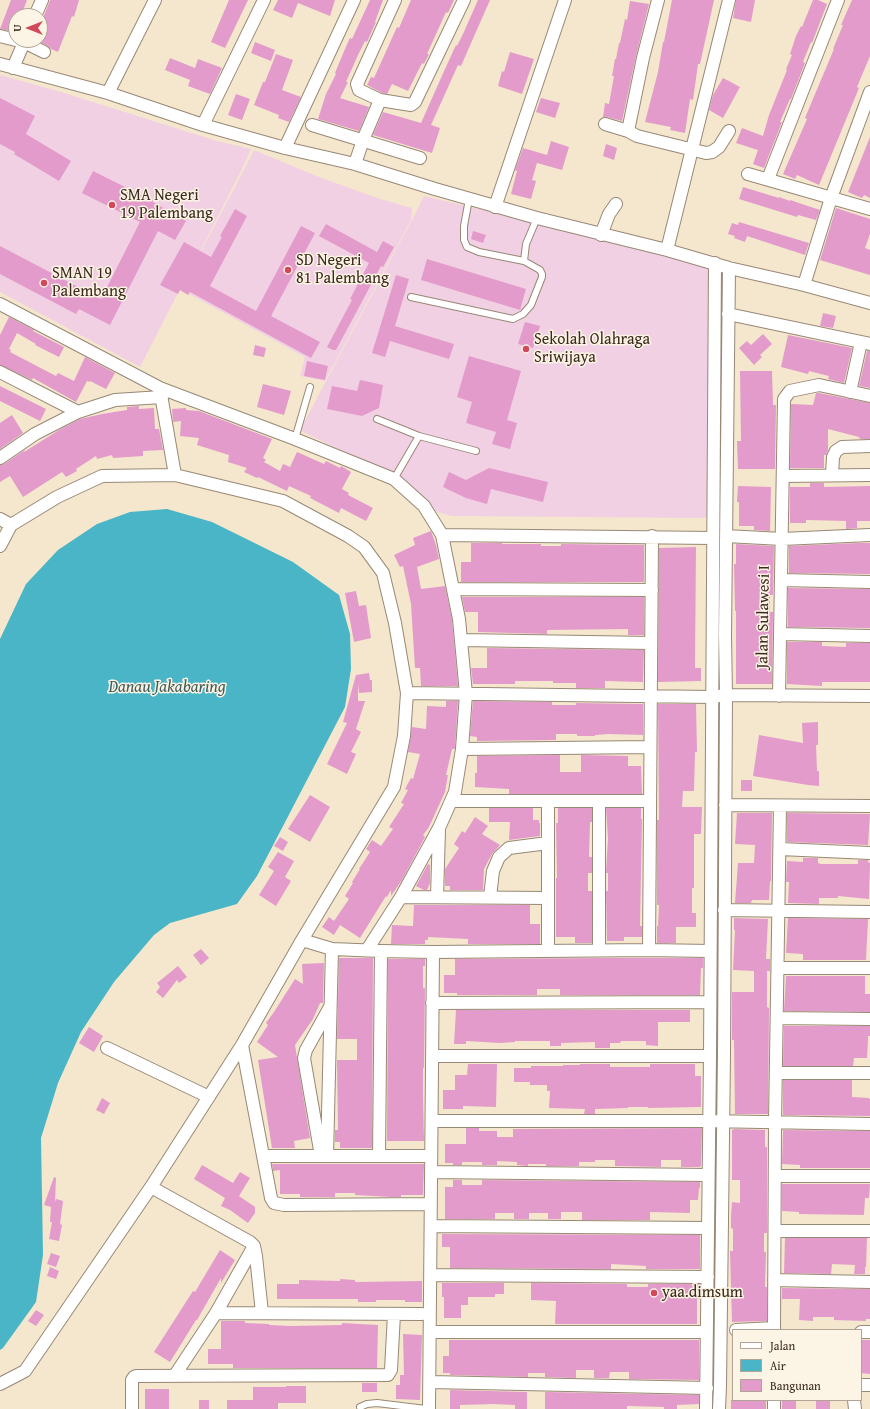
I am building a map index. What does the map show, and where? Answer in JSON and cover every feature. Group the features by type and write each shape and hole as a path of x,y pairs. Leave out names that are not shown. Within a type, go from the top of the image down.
{"street":[{"path":"108,94 154,0"},
{"path":"203,125 264,0"},
{"path":"285,148 354,0"},
{"path":"395,0 357,84 359,90 380,100 412,104 415,102 464,0"},
{"path":"495,207 565,0"},
{"path":"628,131 658,0"},
{"path":"667,250 729,0"},
{"path":"768,179 838,0"},
{"path":"13,68 21,48"},
{"path":"37,48 44,52"},
{"path":"0,64 108,94 203,125 285,148 356,164 495,207 870,303"},
{"path":"804,285 831,198 870,92"},
{"path":"356,164 363,140 380,100"},
{"path":"605,124 628,131 637,136 706,153 712,152 723,142 729,131"},
{"path":"312,125 420,158"},
{"path":"748,174 870,209"},
{"path":"601,235 616,204"},
{"path":"706,1409 708,1121 710,1056 710,807 715,263"},
{"path":"719,1409 727,1330 722,1122 729,268"},
{"path":"1,307 161,392 295,439 394,479 424,506 442,535 459,619 461,640 466,694 462,749 454,792 439,828 401,896 368,950"},
{"path":"728,314 865,343 850,392"},
{"path":"0,372 78,412"},
{"name":"Jalan Sulawesi I","path":"779,696 784,399 790,391 820,385 870,396"},
{"path":"0,458 35,434 78,412 115,400 161,392"},
{"path":"161,392 175,474"},
{"path":"832,476 833,457 836,451 842,447 870,446"},
{"path":"0,546 11,525 57,497 102,476 175,474 283,501 348,536 364,548 383,573 395,623 407,693 404,736 394,787 302,940 242,1045 152,1187 25,1371 0,1384"},
{"path":"783,476 870,475"},
{"path":"0,519 11,525"},
{"path":"442,535 652,536 712,538"},
{"path":"726,536 782,539 870,535"},
{"path":"649,950 652,536"},
{"path":"781,580 870,582"},
{"path":"453,589 652,590"},
{"path":"780,634 870,636"},
{"path":"461,640 651,643"},
{"path":"407,693 712,697 726,695 870,696"},
{"path":"462,749 650,747"},
{"path":"451,801 650,801"},
{"path":"548,801 548,951"},
{"path":"599,801 599,950"},
{"path":"724,805 870,806"},
{"path":"774,1329 780,806"},
{"path":"437,897 439,828"},
{"path":"490,897 492,871 499,857 508,848 548,843"},
{"path":"780,849 870,853"},
{"path":"401,896 548,898"},
{"path":"724,910 870,912"},
{"path":"302,940 332,949 381,951 710,951"},
{"path":"324,1156 332,949"},
{"path":"379,1156 381,951"},
{"path":"429,1409 433,952"},
{"path":"778,968 870,968"},
{"path":"432,1003 710,1002"},
{"path":"324,1156 305,1070 304,1058 306,1050 331,1005"},
{"path":"777,1018 870,1019"},
{"path":"242,1045 271,1198 274,1203 284,1205 431,1204"},
{"path":"107,1048 209,1097"},
{"path":"432,1056 710,1056"},
{"path":"776,1073 870,1073"},
{"path":"432,1121 708,1121 870,1124"},
{"path":"263,1156 431,1156"},
{"path":"431,1172 708,1175"},
{"path":"775,1176 870,1176"},
{"path":"152,1187 245,1238 254,1246 262,1314"},
{"path":"431,1226 708,1228"},
{"path":"775,1231 870,1230"},
{"path":"175,1375 216,1314 254,1246"},
{"path":"431,1275 708,1277"},
{"path":"774,1280 870,1282"},
{"path":"216,1314 422,1314"},
{"path":"132,1409 134,1376 388,1375 391,1370 394,1314"},
{"path":"430,1332 707,1332"},
{"path":"430,1382 707,1388"}],"lane":[{"path":"412,297 513,319 523,314 531,305 542,277 540,270 524,261 479,252 467,247 464,240 464,226 469,199"},
{"path":"524,261 526,244 538,218"},
{"path":"295,439 310,387"},
{"path":"377,419 419,436 476,451"},
{"path":"394,479 419,436"},
{"path":"360,1407 368,1404 376,1404 426,1409"}],"shaded area":[{"name":"SMA Negeri 19 Palembang","path":"0,75 61,92 217,141 251,149 181,289 254,150 319,177 380,199 412,208 411,220 325,381 300,376 305,357 180,289 140,367 0,292"},
{"name":"Sekolah Olahraga Sriwijaya","path":"424,196 665,253 708,266 710,269 707,514 705,518 452,516 437,512 402,478 387,469 350,455 301,431 301,428"}],"water":[{"name":"Danau Jakabaring","path":"167,509 212,522 293,562 339,595 350,634 351,669 345,707 257,876 237,904 170,923 154,935 114,982 81,1032 58,1083 41,1138 43,1255 36,1302 0,1350 0,639 26,584 58,550 97,524 130,512"}],"building":[{"path":"11,0 27,0 24,8 8,8 8,30 0,29"},
{"path":"50,0 79,0 74,17 72,16 58,52 48,46 47,8"},
{"path":"229,0 248,0 225,48 211,42"},
{"path":"278,0 335,0 330,16 298,3 292,18 273,10"},
{"path":"370,0 383,0 376,22 367,42 365,41 358,55 346,82 348,82 340,98 369,107 359,131 318,119 326,94 336,74 335,73 345,49 350,38 352,39"},
{"path":"411,0 454,0 448,13 446,12 424,64 422,63 408,91 392,84 387,94 382,93 367,85 371,77 374,78"},
{"path":"478,0 490,0 461,66 458,65 431,125 440,128 432,153 373,135 383,112 421,123"},
{"path":"672,0 714,0 700,64 698,64 693,100 690,99 685,133 670,130 671,127 645,122 658,72"},
{"path":"736,0 755,0 751,22 733,18"},
{"path":"813,0 818,0 827,4 803,62 805,63 780,122 782,122 764,168 753,164 758,150 736,143 742,128 763,136 769,115 792,55 790,54 796,36 801,26 802,27"},
{"path":"852,0 870,0 870,56 857,87 859,88 819,185 797,175 795,179 783,174 807,119 805,118 834,49 843,25 841,25"},
{"path":"630,1 649,4 622,121 603,117 605,103 609,104 614,76 612,76 615,59 625,19 627,20"},
{"path":"255,42 275,50 271,61 251,53"},
{"path":"510,52 534,59 522,94 498,86 502,71 504,72"},
{"path":"276,54 293,60 282,90 301,97 289,122 278,118 279,115 254,105"},
{"path":"170,58 195,68 198,59 222,68 210,94 188,86 190,80 165,70"},
{"path":"723,78 740,87 723,118 709,110 713,95"},
{"path":"236,94 250,99 242,120 228,115"},
{"path":"0,98 35,116 26,134 71,161 59,181 0,144"},
{"path":"541,98 560,103 555,118 536,112"},
{"path":"870,137 870,198 864,195 862,198 848,192"},
{"path":"551,141 569,147 562,170 537,163 532,180 536,181 531,199 511,194 517,171 515,170 523,148 547,155"},
{"path":"606,144 617,148 614,160 603,156"},
{"path":"93,171 153,201 186,221 175,240 158,231 110,325 79,309 76,314 0,274 0,246 101,299 140,222 82,193"},
{"path":"743,187 820,210 816,220 798,215 797,217 739,199"},
{"path":"836,208 870,219 870,234 865,248 870,250 870,275 820,260"},
{"path":"235,209 247,216 210,286 256,311 301,226 315,233 271,316 320,342 311,358 190,292 188,295 180,290 178,294 160,285 184,242 211,257 222,237 220,236"},
{"path":"739,222 809,243 805,255 747,236 745,242 734,238 735,236 728,234 732,223 738,225"},
{"path":"326,224 377,252 383,241 394,247 383,267 381,266 336,350 327,347 352,300 350,299 369,263 319,236"},
{"path":"473,231 486,235 483,243 471,239"},
{"path":"427,259 526,289 520,310 421,280"},
{"path":"396,275 409,279 395,326 454,344 449,359 390,341 385,357 372,353"},
{"path":"823,313 836,316 833,328 820,326"},
{"path":"9,317 64,347 59,357 35,345 36,344 17,333 9,349 11,350 10,352 56,376 58,373 74,381 85,357 115,373 106,389 87,381 76,402 33,378 32,380 0,365 0,335"},
{"path":"525,322 540,326 533,348 518,344"},
{"path":"763,334 772,344 760,355 762,357 754,365 739,348 747,341 751,345"},
{"path":"788,335 852,348 844,383 828,379 829,376 809,371 808,374 781,367"},
{"path":"255,345 266,348 264,357 253,355"},
{"path":"867,351 870,351 870,388 859,386"},
{"path":"469,356 521,371 507,420 517,423 510,449 492,444 496,432 466,423 472,402 457,397"},
{"path":"307,361 328,366 325,380 304,376"},
{"path":"740,371 772,371 773,405 776,405 775,469 738,469 737,441 741,441"},
{"path":"360,380 383,385 379,408 362,416 327,409 332,386 357,391"},
{"path":"263,384 291,391 284,415 257,407"},
{"path":"0,386 46,409 40,421 0,401"},
{"path":"816,393 870,403 870,439 861,439 859,437 828,429 828,450 826,455 824,455 824,468 790,468 791,404 813,405"},
{"path":"139,406 139,409 154,408 155,429 159,429 163,450 143,451 143,456 113,458 112,455 97,459 96,456 76,469 77,471 66,477 62,472 23,497 10,476 0,482 0,465 59,430 80,419 127,410 127,407"},
{"path":"186,408 186,410 199,411 272,439 263,458 266,460 264,462 280,471 283,464 290,467 297,452 324,464 326,461 340,468 341,466 351,472 342,489 349,493 348,495 373,508 366,521 341,508 339,513 310,498 311,496 289,486 287,491 258,477 257,478 244,472 247,468 228,462 229,455 197,445 199,438 180,436 181,421 173,422 172,409"},
{"path":"12,415 23,433 0,449 0,423"},
{"path":"489,468 548,482 543,502 491,489 487,504 466,498 443,487 449,472 466,480"},
{"path":"810,483 824,483 824,487 870,486 870,521 857,521 857,528 846,529 846,521 806,520 806,523 790,523 790,487 810,487"},
{"path":"738,486 771,487 770,531 754,530 754,526 739,526 739,502 737,502"},
{"path":"431,531 439,559 417,567 421,589 445,586 452,620 458,686 421,686 420,668 415,668 411,604 403,566 400,567 394,555 415,545 413,538"},
{"path":"471,543 541,544 541,546 561,546 561,544 644,545 644,582 461,582 461,562 471,562"},
{"path":"870,543 870,574 789,573 789,546"},
{"path":"736,544 774,546 773,595 770,595 770,612 773,612 772,684 736,684 736,611 734,564 736,564"},
{"path":"696,547 695,668 701,668 701,681 658,682 659,548"},
{"path":"788,588 870,589 870,628 788,627"},
{"path":"356,591 359,606 366,605 371,638 354,642 345,593"},
{"path":"462,597 644,597 644,635 628,635 628,629 547,630 547,634 478,632 478,612 465,612"},
{"path":"787,642 822,642 822,646 846,647 846,643 870,643 870,682 822,682 822,686 787,684"},
{"path":"487,648 644,650 643,682 605,681 605,688 576,688 576,683 553,683 553,681 515,681 515,684 473,684 471,668 487,668"},
{"path":"369,673 370,680 372,680 372,692 359,693 358,684 358,701 365,701 356,729 361,732 351,752 356,754 347,774 327,764 347,723 343,722 356,675"},
{"path":"446,701 458,701 455,748 452,749 446,775 448,775 445,792 429,827 423,835 425,837 402,880 391,896 391,890 387,897 386,896 360,938 340,925 334,935 322,927 329,917 334,921 349,899 345,896 370,852 366,849 372,840 381,846 393,829 389,827 404,804 401,803 408,790 405,789 411,778 413,779 420,754 408,752 412,727 426,729 427,706 446,707"},
{"path":"473,701 552,702 552,705 576,705 576,703 643,704 643,735 609,734 577,736 577,734 556,734 556,740 477,741 477,737 470,736"},
{"path":"658,704 696,704 697,752 695,752 694,791 683,791 682,807 702,807 701,834 694,834 694,888 692,888 692,913 696,913 696,927 676,927 676,943 657,943 659,905 657,905 657,820 659,820"},
{"path":"818,722 818,745 816,745 819,786 753,776 759,735 803,743 802,723"},
{"path":"560,755 560,772 581,772 581,755 628,756 628,766 641,766 642,794 509,794 509,789 475,787 477,756"},
{"path":"741,780 752,780 752,791 741,791"},
{"path":"310,795 330,807 310,842 288,829"},
{"path":"489,808 533,808 533,820 539,820 540,823 540,836 509,840 510,822 489,822"},
{"path":"558,808 592,808 589,857 592,857 592,873 588,873 588,891 592,891 592,943 575,943 575,937 556,937 556,823 558,823"},
{"path":"606,808 641,808 642,819 640,926 642,926 642,937 624,937 624,941 607,941 607,943 606,891 608,891 608,873 606,873 608,839"},
{"path":"737,813 772,813 771,881 769,900 752,900 751,903 735,903 738,863 754,863 755,845 735,844"},
{"path":"787,813 870,814 868,845 787,842"},
{"path":"475,817 488,826 482,834 500,845 492,854 484,869 483,890 450,890 450,886 445,886 445,869 459,848 454,844 462,831 465,833"},
{"path":"280,837 288,842 283,851 274,846"},
{"path":"278,852 294,861 285,877 291,881 276,906 259,895 274,871 268,867"},
{"path":"803,858 818,858 818,863 821,864 858,864 858,860 868,860 870,863 869,899 838,896 838,898 819,898 819,904 788,903 789,882 786,882 787,861 803,862"},
{"path":"428,864 430,865 430,883 427,890 424,890 416,886"},
{"path":"414,905 530,905 530,924 540,924 540,944 468,944 468,939 428,937 428,940 425,940 425,944 391,944 392,925 413,926"},
{"path":"734,918 768,919 766,959 770,959 770,971 767,971 767,1007 769,1008 768,1114 735,1114 732,992 754,992 754,971 733,970 735,930"},
{"path":"788,918 868,919 866,960 803,960 803,954 786,953"},
{"path":"201,949 209,958 201,965 193,955"},
{"path":"339,958 373,958 372,1148 340,1148 340,1142 335,1142 335,1130 338,1130 337,1060 357,1060 357,1039 337,1039"},
{"path":"703,958 700,995 560,995 560,989 537,989 537,995 457,995 457,993 444,993 444,975 455,975 455,959"},
{"path":"388,959 425,959 425,966 423,966 423,988 425,988 423,1068 424,1141 387,1141"},
{"path":"324,963 323,1003 320,1003 313,1019 295,1045 310,1138 294,1141 295,1148 272,1148 258,1060 278,1057 257,1042 268,1025 266,1023 295,979 303,984 302,964"},
{"path":"178,966 187,977 179,983 177,980 163,998 156,992 160,987 157,983"},
{"path":"786,976 865,976 865,994 870,994 870,1012 784,1011"},
{"path":"456,1010 690,1010 690,1022 658,1022 658,1046 646,1045 646,1041 621,1041 620,1043 610,1043 610,1048 595,1048 595,1042 561,1043 561,1046 550,1046 550,1041 515,1041 500,1043 466,1041 466,1044 454,1044"},
{"path":"784,1026 870,1026 867,1058 854,1058 853,1066 783,1066"},
{"path":"89,1027 103,1036 94,1052 79,1043"},
{"path":"468,1064 497,1064 496,1107 463,1106 463,1109 443,1109 443,1090 455,1090 455,1075 467,1075"},
{"path":"580,1064 610,1064 610,1067 650,1067 650,1064 695,1064 695,1076 701,1076 701,1107 628,1107 595,1109 595,1114 584,1114 585,1109 549,1108 550,1091 547,1091 547,1085 530,1085 530,1082 514,1082 514,1068"},
{"path":"783,1080 852,1080 852,1097 870,1099 870,1116 783,1115"},
{"path":"102,1098 110,1103 104,1114 96,1110"},
{"path":"466,1128 479,1128 479,1131 497,1131 497,1137 513,1137 513,1129 702,1128 701,1165 700,1167 681,1167 681,1160 661,1160 661,1167 615,1166 615,1160 579,1162 579,1166 546,1166 546,1164 528,1164 528,1166 517,1165 517,1162 497,1161 497,1165 482,1165 482,1162 462,1162 462,1165 445,1163 445,1144 466,1144"},
{"path":"732,1130 765,1130 765,1147 767,1147 767,1233 764,1233 764,1252 766,1252 765,1287 767,1287 767,1321 732,1322 730,1251 733,1251 733,1229 731,1228 731,1216 732,1202 740,1203 740,1180 732,1180"},
{"path":"783,1130 870,1131 870,1168 800,1168 800,1165 782,1164"},
{"path":"272,1164 424,1164 423,1195 401,1195 401,1197 391,1197 355,1195 355,1193 335,1193 335,1197 300,1197 300,1194 280,1194 280,1170 273,1171"},
{"path":"202,1165 233,1183 240,1172 250,1178 239,1196 255,1207 255,1213 248,1223 230,1210 221,1206 225,1198 194,1179"},
{"path":"54,1177 56,1178 55,1202 56,1199 63,1201 60,1224 62,1225 59,1241 49,1239 52,1222 50,1222 51,1207 44,1205"},
{"path":"453,1180 462,1180 462,1185 482,1185 482,1180 700,1182 700,1188 698,1200 690,1200 690,1213 650,1212 650,1220 582,1220 582,1212 561,1212 561,1219 548,1219 548,1213 529,1213 529,1219 514,1219 514,1213 495,1213 495,1219 445,1219 445,1187 453,1187"},
{"path":"782,1184 870,1184 869,1198 865,1198 864,1215 799,1214 799,1212 782,1211"},
{"path":"442,1234 700,1235 700,1269 646,1269 646,1266 611,1264 611,1269 450,1268 450,1247 442,1247"},
{"path":"785,1238 867,1238 865,1274 854,1274 855,1265 832,1264 831,1274 784,1273"},
{"path":"220,1250 235,1260 221,1283 221,1278 197,1320 170,1362 154,1352 193,1291 195,1292"},
{"path":"51,1253 60,1256 56,1267 47,1264"},
{"path":"50,1267 59,1271 56,1279 47,1276"},
{"path":"340,1279 355,1280 355,1282 422,1281 422,1302 405,1302 405,1300 376,1300 376,1302 358,1302 358,1299 277,1299 277,1284 299,1284 299,1280 340,1281"},
{"path":"442,1283 504,1283 504,1294 495,1294 495,1297 468,1297 468,1305 461,1305 461,1318 444,1318"},
{"path":"531,1283 627,1284 627,1287 648,1287 648,1284 700,1284 700,1299 697,1299 697,1324 555,1324 556,1301 531,1300"},
{"path":"782,1288 870,1289 870,1319 866,1319 866,1321 834,1320 834,1317 813,1317 813,1321 799,1320 800,1299 782,1299"},
{"path":"36,1310 44,1315 36,1326 28,1321"},
{"path":"221,1321 245,1321 245,1323 290,1326 342,1325 342,1323 378,1325 377,1368 233,1368 233,1364 208,1364 208,1349 221,1349"},
{"path":"403,1334 422,1335 420,1400 396,1399 396,1385 400,1385 400,1375 404,1375"},
{"path":"449,1340 699,1340 699,1380 629,1379 629,1372 610,1372 609,1378 594,1378 594,1370 576,1370 576,1378 545,1377 545,1373 528,1373 528,1377 450,1375 450,1373 443,1373 443,1356 449,1356"},
{"path":"862,1340 870,1340 870,1374 862,1373"},
{"path":"362,1383 377,1383 377,1392 362,1392"},
{"path":"306,1386 306,1403 278,1403 278,1409 227,1409 227,1400 253,1400 253,1387"},
{"path":"145,1389 169,1389 169,1409 145,1409"},
{"path":"450,1390 527,1392 527,1409 515,1409 515,1405 494,1404 460,1405 460,1409 450,1409"},
{"path":"545,1392 699,1395 699,1404 677,1405 677,1409 664,1409 664,1407 627,1406 627,1409 545,1409"},
{"path":"199,1400 209,1400 209,1409 199,1409"},
{"path":"731,1400 766,1401 766,1409 731,1409"},
{"path":"782,1401 796,1401 796,1409 782,1409"},
{"path":"816,1401 830,1401 830,1409 816,1409"}],"place":[{"name":"SMA Negeri 19 Palembang","path":"112,205"},
{"name":"SD Negeri 81 Palembang","path":"288,270"},
{"name":"SMAN 19 Palembang","path":"44,283"},
{"name":"Sekolah Olahraga Sriwijaya","path":"526,349"},
{"name":"yaa.dimsum","path":"654,1293"}]}
